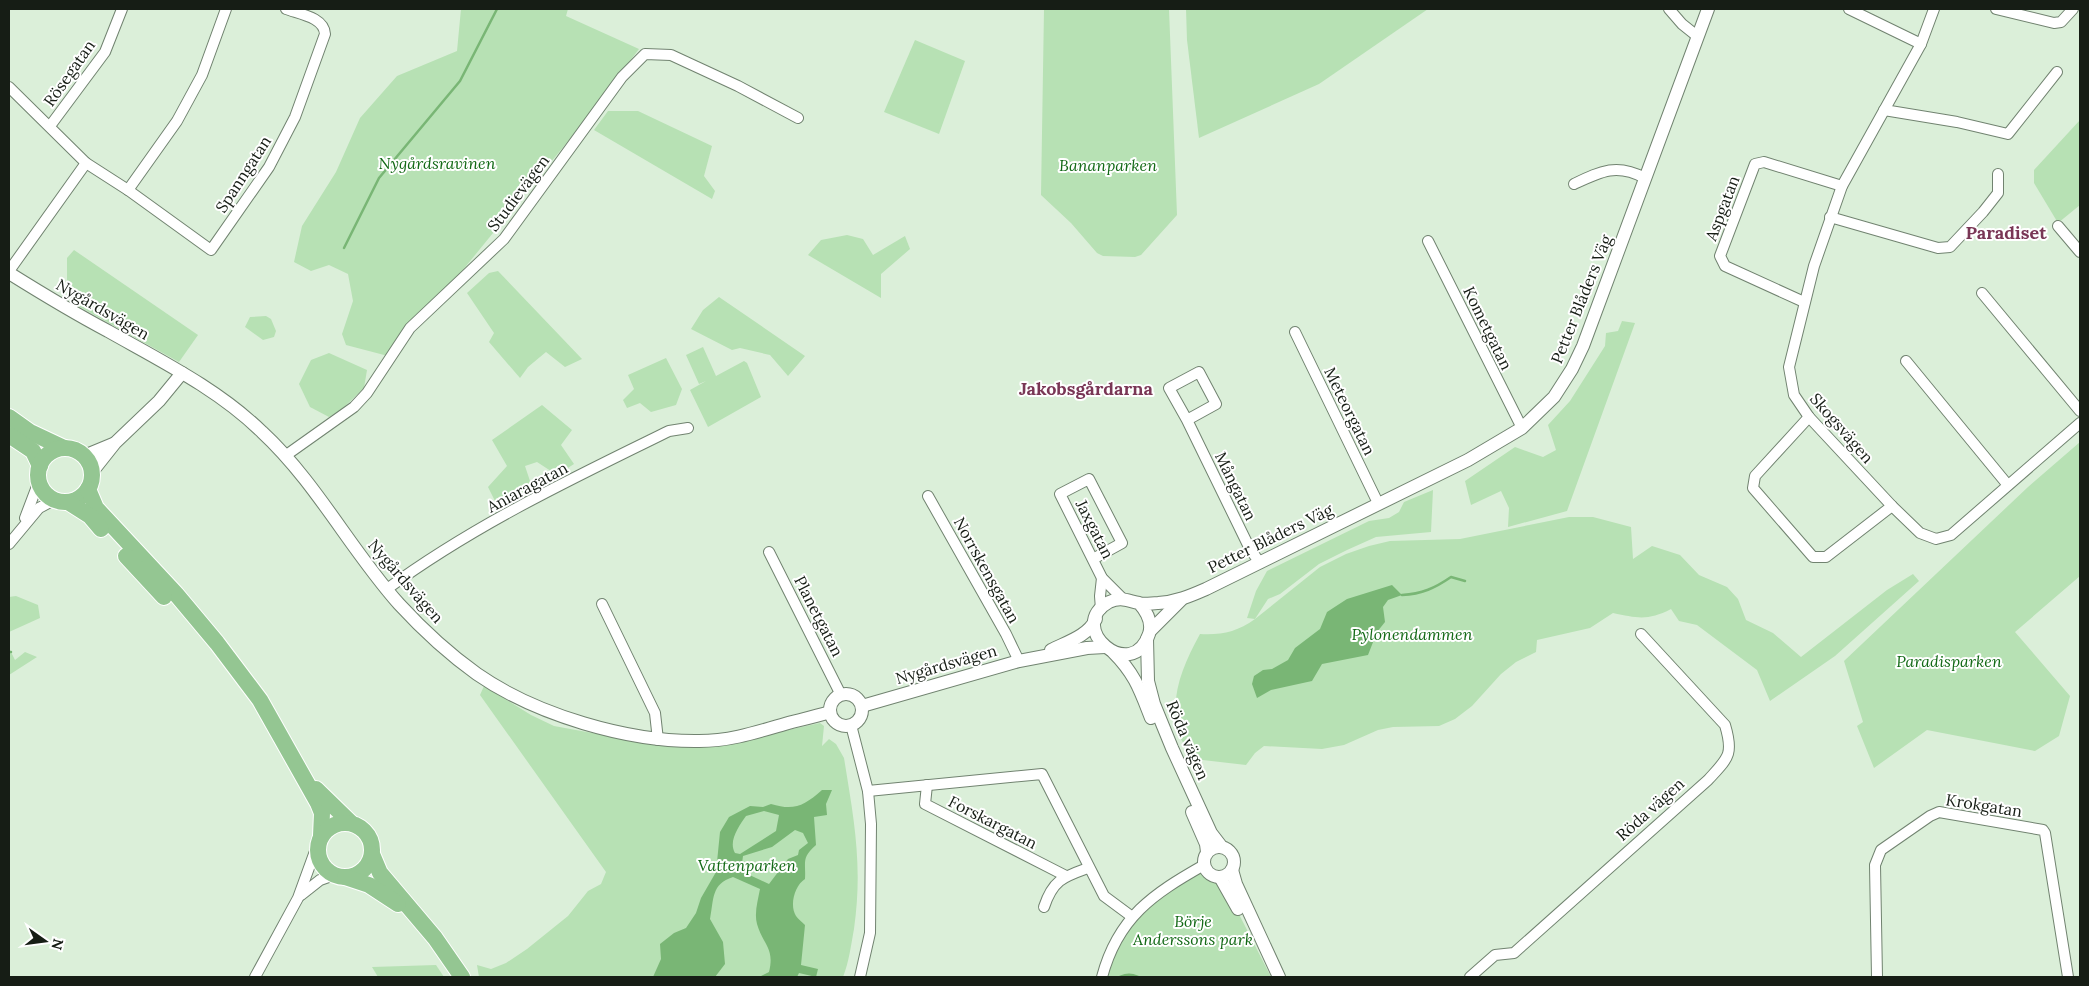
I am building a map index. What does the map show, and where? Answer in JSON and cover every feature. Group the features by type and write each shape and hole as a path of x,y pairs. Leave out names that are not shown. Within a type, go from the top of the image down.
{"highway":[{"path":"9,417 30,432 84,456 91,466 92,472 88,490 79,498 61,501"},
{"path":"9,435 33,451 46,494 90,516 260,700"},
{"path":"39,474 50,453 64,448"},
{"path":"88,490 96,508 170,588 217,643 260,700 305,778 322,813 317,851 322,865 340,876 380,891 418,918"},
{"path":"305,778 351,823 360,827 368,834 372,844 372,854 380,873 435,938 462,977"},
{"path":"320,839 334,824 351,823"},
{"path":"340,876 363,870 372,854"}],"street":[{"name":"Rösegatan","path":"50,126 105,52 122,9"},
{"path":"128,190 176,121 202,75 226,9"},
{"name":"Spanngatan","path":"86,162 211,250 270,167 294,117 324,34 324,28 320,22 286,9"},
{"path":"1669,9 1682,24 1698,36"},
{"name":"Petter Blåders Väg","path":"1139,603 1181,600 1260,563 1378,502 1468,460 1522,428 1554,397 1572,369 1583,346 1708,9"},
{"path":"1849,9 1921,44"},
{"name":"Skogsvägen","path":"1934,9 1921,44 1842,186 1830,218 1804,302 1789,367 1794,395 1809,418 1892,506 1920,533 1936,540 1950,534 2080,423"},
{"path":"1996,9 2054,23 2061,22 2073,9"},
{"name":"Studievägen","path":"285,456 347,413 367,393 410,328 504,239 622,77 645,54 671,55 738,86 798,118"},
{"path":"1884,110 1958,122 2008,134 2057,72"},
{"name":"Rösegatan","path":"9,88 86,162"},
{"path":"9,272 86,162"},
{"name":"Aspgatan","path":"1804,302 1725,266 1720,256 1755,164 1764,162 1842,186"},
{"path":"1574,184 1610,170 1632,171 1645,178"},
{"path":"1830,218 1938,248 1950,247 1983,212 1998,192 1998,174"},
{"path":"2058,226 2080,252"},
{"name":"Kometgatan","path":"1428,242 1522,428"},
{"name":"Nygårdsvägen","path":"9,272 71,311 182,373 230,404 262,432 285,456 324,502 367,564 433,638 479,675 528,702 555,714 620,732 658,740 700,741 745,737 830,712"},
{"path":"1982,293 2080,411"},
{"name":"Meteorgatan","path":"1295,332 1378,502"},
{"path":"1906,361 2007,484"},
{"name":"Mångatan","path":"1187,420 1216,404 1199,372 1169,388 1187,420 1250,549 1260,563"},
{"path":"92,472 115,443 160,402 182,373"},
{"path":"1809,418 1755,476 1753,488 1813,556 1826,557 1892,506"},
{"name":"Aniaragatan","path":"388,589 440,552 547,492 669,431 688,428"},
{"path":"84,456 115,443"},
{"path":"20,530 34,499 39,474"},
{"name":"Jaxgatan","path":"1093,559 1122,543 1089,479 1060,494 1102,578 1122,598"},
{"name":"Norrskensgatan","path":"928,496 1006,634 1019,661"},
{"path":"9,544 39,508 61,501"},
{"name":"Planetgatan","path":"769,552 841,695"},
{"name":"Jaxgatan","path":"1099,614 1102,578"},
{"path":"1122,598 1139,603 1148,616 1149,635 1143,646 1129,653 1109,650 1096,635 1099,614 1107,603 1122,598"},
{"name":"Petter Blåders Väg","path":"1149,635 1181,600"},
{"path":"602,604 655,713 658,740"},
{"name":"Nygårdsvägen","path":"1040,656 1082,634 1093,626 1099,614"},
{"name":"Röda vägen","path":"1470,977 1495,955 1514,953 1708,780 1728,759 1730,742 1725,725 1641,634"},
{"name":"Röda vägen","path":"1149,635 1148,681 1154,704 1211,833 1221,846"},
{"name":"Nygårdsvägen","path":"862,706 1040,656 1087,648 1109,650"},
{"name":"Röda vägen","path":"1109,650 1128,667 1139,687 1157,735 1206,844 1206,859"},
{"path":"846,694 856,697 862,706 861,715 851,725 838,724 830,712 831,704 841,695 846,694"},
{"path":"851,725 868,791 871,824 870,933 860,977"},
{"name":"Forskargatan","path":"868,791 1042,774 1088,868 1104,896 1131,916"},
{"name":"Forskargatan","path":"927,785 924,804 1066,876"},
{"name":"Krokgatan","path":"1877,977 1874,865 1877,856 1881,850 1930,816 1939,812 2043,830 2068,977"},
{"path":"256,977 298,898 320,839"},
{"path":"1102,977 1112,949 1131,916 1150,899 1206,859 1211,849 1221,846 1230,851 1235,863 1232,870 1220,877"},
{"path":"1206,859 1211,874 1220,877 1228,889 1272,977"},
{"path":"1044,907 1050,891 1066,876 1088,868"},
{"path":"1232,870 1236,884 1279,977"},
{"path":"298,898 313,884 340,876"}],"green space":[{"name":"Nygårdsravinen","path":"461,9 568,9 566,16 639,49 582,124 462,271 405,330 388,356 346,345 342,334 353,301 348,274 329,265 311,271 294,262 302,226 336,172 360,118 397,76 457,51"},
{"name":"Bananparken","path":"1044,9 1169,9 1177,215 1141,255 1135,257 1103,256 1097,253 1071,223 1041,195"},
{"path":"1186,9 1428,9 1319,84 1199,138 1187,40"},
{"path":"915,40 965,61 939,134 884,112"},
{"path":"608,111 638,111 712,146 704,176 715,191 712,199 594,130"},
{"path":"2080,120 2080,205 2058,223 2034,183 2034,170"},
{"path":"847,235 863,239 873,255 905,236 910,249 881,274 881,298 808,255 821,240"},
{"path":"74,250 198,335 179,362 80,307 67,295 67,258"},
{"path":"498,271 582,359 565,367 546,352 528,367 520,378 489,342 494,333 467,293 489,273"},
{"path":"719,297 805,356 788,376 770,355 740,348 732,350 691,329 703,310"},
{"path":"266,316 271,319 276,331 274,337 263,340 245,327 250,317"},
{"path":"1622,321 1635,323 1567,511 1508,527 1509,508 1501,491 1471,505 1465,481 1515,447 1543,457 1556,450 1548,425 1570,401 1605,346 1606,333 1618,331"},
{"path":"703,347 716,376 744,361 747,363 761,397 708,427 690,390 706,381 699,384 686,355"},
{"path":"329,353 367,370 364,388 341,410 329,417 310,407 299,384 311,360"},
{"path":"666,358 682,389 676,405 651,412 640,403 627,408 623,400 634,389 628,375"},
{"path":"542,405 572,430 561,445 574,464 557,475 537,462 525,466 532,487 497,505 488,487 507,466 492,440"},
{"name":"Paradisparken","path":"2080,442 2080,576 2015,632 2070,696 2059,736 2035,751 1927,730 1874,768 1857,726 1863,722 1844,661 2028,487"},
{"path":"1433,490 1431,532 1376,537 1347,550 1319,564 1280,594 1268,599 1255,619 1247,618 1256,591 1267,571 1369,521 1389,518 1399,512 1404,502"},
{"name":"Pylonendammen","path":"1569,517 1593,517 1631,527 1633,559 1652,546 1680,555 1699,575 1727,587 1738,599 1746,620 1773,633 1801,657 1887,590 1913,574 1919,581 1835,656 1770,701 1757,670 1697,625 1679,621 1671,609 1649,617 1613,613 1590,628 1537,640 1536,652 1516,662 1501,674 1472,706 1455,719 1439,726 1393,727 1378,730 1344,745 1322,749 1264,746 1255,753 1246,765 1194,759 1181,739 1176,711 1178,685 1187,659 1200,634 1229,632 1255,619 1320,567 1346,554 1369,546 1390,541 1460,539"},
{"path":"16,596 38,605 40,618 9,632 9,597"},
{"path":"9,648 15,660 25,652 37,657 9,675"},
{"name":"Vattenparken","path":"484,686 531,715 554,726 658,745 695,745 742,740 820,723 824,726 822,746 829,739 836,744 844,758 856,843 857,906 850,953 843,977 479,977 477,965 491,969 506,963 527,949 568,916 588,891 601,884 606,872 480,695"},
{"name":"Börje Anderssons park","path":"1204,865 1211,874 1220,877 1271,977 1102,977 1131,917"},
{"path":"436,965 444,977 378,977 372,967"}],"shaded area":[{"name":"Pylonendammen","path":"1392,585 1402,595 1388,600 1383,607 1385,622 1377,632 1368,655 1322,664 1312,681 1271,690 1257,698 1252,684 1254,676 1263,670 1272,669 1288,660 1295,648 1320,629 1327,612 1347,599"},
{"name":"Vattenparken","path":"822,790 832,790 826,804 827,815 814,817 816,845 806,857 805,879 796,890 793,906 796,916 805,925 801,965 818,969 816,977 799,973 797,977 759,977 769,972 770,964 768,947 759,931 756,920 760,889 733,877 717,888 713,899 710,919 723,942 725,964 715,977 653,977 661,959 660,944 674,933 686,928 696,913 701,898 716,872 720,832 729,817 750,806 763,807 771,804 786,807 798,806","holes":["764,811 779,815 776,831 740,854 735,853 733,848 734,839 743,820 746,816","795,830 803,833 808,843 799,850 798,855 788,859 769,884 741,871 743,856 772,847"]}],"waterway":[{"path":"344,248 379,178 460,81 497,9"},
{"path":"1402,595 1428,590 1451,577 1465,581"},
{"path":"1120,977 1125,975 1138,977"}],"district":[{"name":"Paradiset","path":"2006,233"},
{"name":"Jakobsgårdarna","path":"1086,389"}]}
